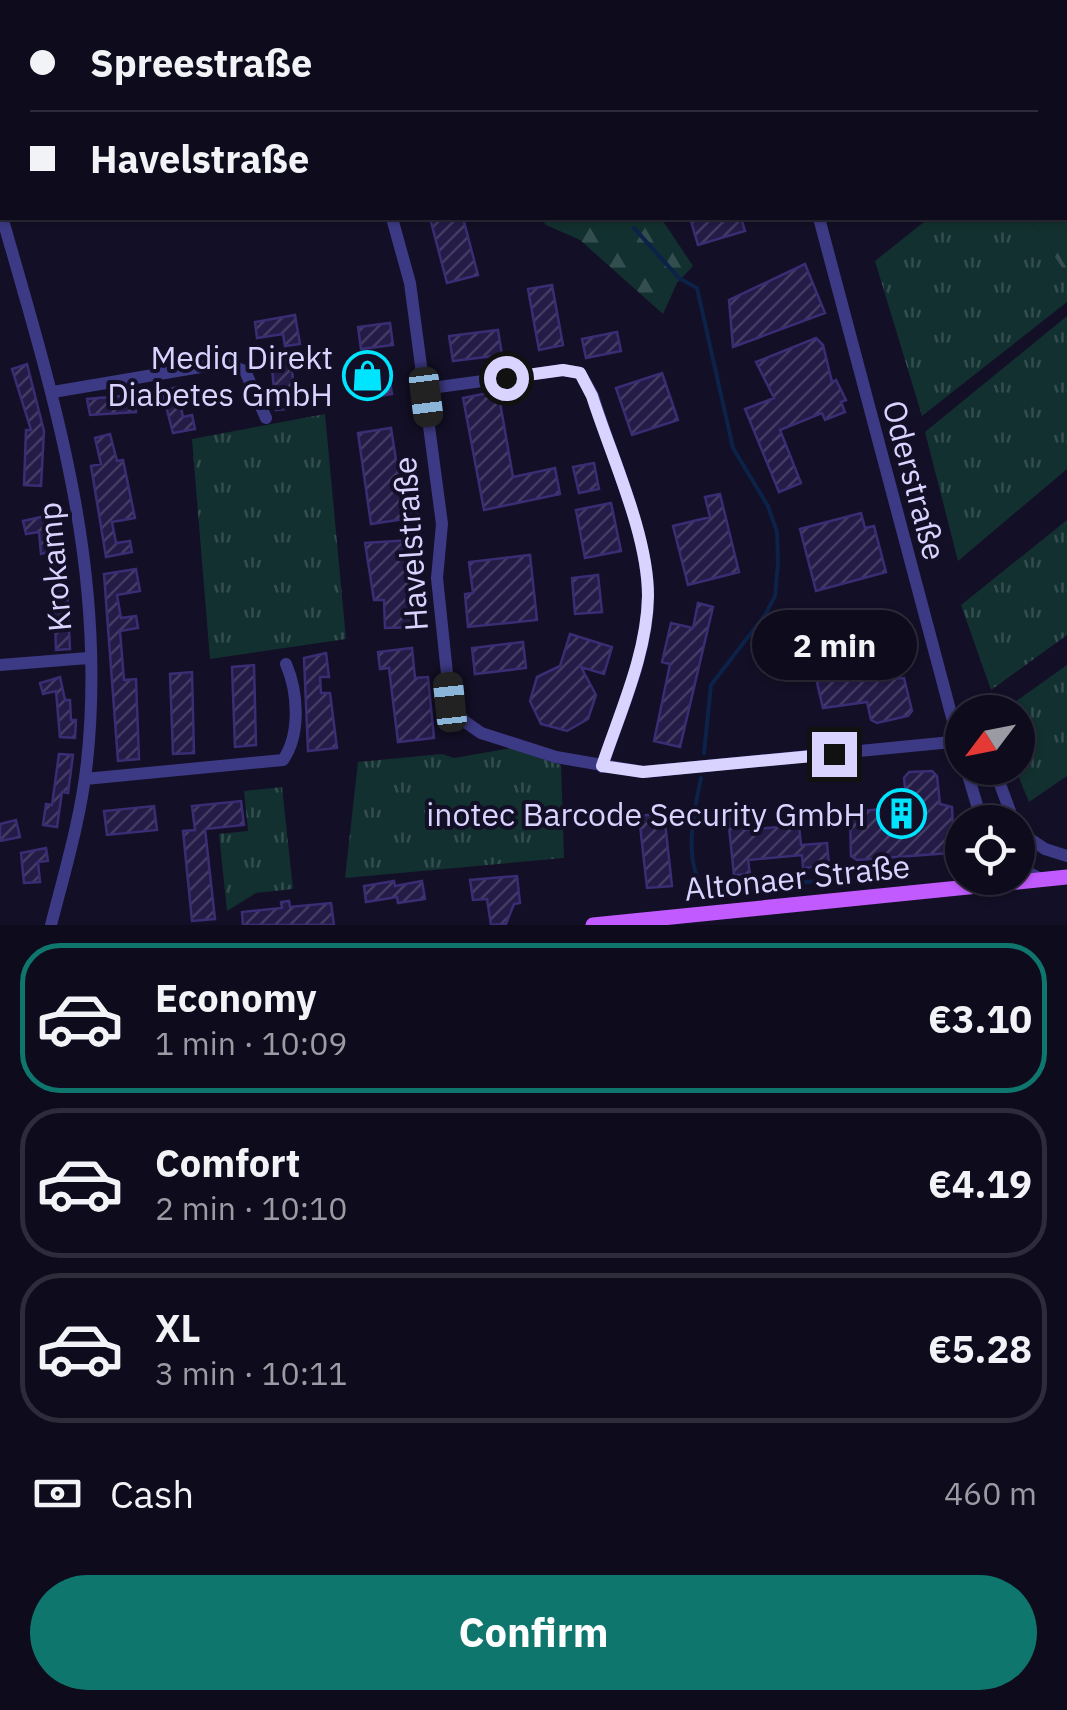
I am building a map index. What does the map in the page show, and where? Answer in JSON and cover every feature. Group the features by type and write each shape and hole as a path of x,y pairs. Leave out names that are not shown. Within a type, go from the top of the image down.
{"main road":[{"name":"Altonaer Straße","path":"1035,879 1067,876"},
{"name":"Altonaer Straße","path":"592,925 945,885"}],"street":[{"name":"Krokamp","path":"3,220 53,392 79,514 88,658 85,780 52,925"},
{"name":"Havelstraße","path":"393,220 410,282 442,524 436,578 450,702 464,721 481,733 602,766 643,772 945,747"},
{"name":"Oderstraße","path":"819,220 947,695"},
{"path":"53,392 224,362 245,372 266,418"},
{"path":"424,389 563,370 580,373 592,396 645,559 648,598 639,658 602,766"},
{"path":"0,665 88,658"},
{"path":"85,780 282,760 291,742 296,704 286,664"},
{"path":"1035,842 1067,856"},
{"path":"1035,876 1041,879"}],"green space":[{"path":"542,220 662,220 693,266 677,283 663,314 580,240"},
{"path":"926,220 1030,220 1067,275 1067,302 922,416 875,261"},
{"path":"1030,220 1067,220 1067,275"},
{"path":"1067,316 1067,469 958,561 925,432"},
{"path":"325,414 346,639 210,659 192,439"},
{"path":"1067,520 1067,635 991,690 961,605"},
{"path":"1067,665 1067,776 1029,802 1022,785 1035,785 1035,695 1025,695"},
{"path":"511,748 561,765 564,858 345,878 358,762 442,754 454,758"},
{"path":"282,787 293,889 256,893 227,911 219,834 248,831 244,791"}],"building":[{"path":"431,220 464,220 478,275 447,283"},
{"path":"691,220 742,220 745,231 698,245"},
{"path":"805,264 825,313 733,347 729,300"},
{"path":"552,285 563,345 539,350 528,289"},
{"path":"295,315 300,344 285,346 283,334 257,338 255,322"},
{"path":"390,323 393,345 361,349 358,327"},
{"path":"498,330 502,355 453,361 449,336"},
{"path":"617,332 621,351 586,358 582,339"},
{"path":"816,338 823,345 832,382 836,380 846,400 841,402 845,412 825,420 822,413 780,430 801,483 779,492 745,409 774,398 756,362"},
{"path":"291,356 295,408 276,410 271,358"},
{"path":"27,364 44,431 41,486 24,485 26,430 31,430 12,369"},
{"name":"Mediq Direkt Diabetes GmbH","path":"379,365 382,383 390,382 392,394 365,398 364,389 356,390 354,368"},
{"path":"662,373 678,420 632,435 616,388"},
{"path":"177,387 183,417 192,415 195,429 173,433 162,391"},
{"path":"498,391 513,477 555,468 560,494 484,510 463,398"},
{"path":"133,395 136,412 90,415 87,399"},
{"path":"391,428 399,479 413,477 418,517 371,524 358,433"},
{"path":"110,434 117,461 123,460 135,518 112,522 116,543 130,541 132,552 106,557 91,466 101,464 95,438"},
{"path":"594,463 599,489 579,493 573,467"},
{"path":"720,494 739,572 688,585 673,526 710,517 705,497"},
{"path":"611,503 621,551 585,558 576,510"},
{"path":"861,513 865,528 874,526 886,572 816,591 800,529"},
{"path":"50,515 55,538 64,537 65,548 41,554 39,532 26,534 23,521"},
{"path":"411,540 419,627 385,628 384,600 374,600 365,543"},
{"path":"530,555 537,620 468,627 465,594 473,593 469,562"},
{"path":"66,564 70,649 56,650 53,565"},
{"path":"136,569 140,591 117,595 121,618 136,616 138,628 120,631 124,680 136,679 139,759 118,761 104,574"},
{"path":"598,575 602,612 575,614 572,578"},
{"path":"698,603 713,607 680,747 654,741 670,664 662,662 671,623 693,628"},
{"path":"570,634 612,647 604,674 581,667 596,695 588,719 567,731 541,724 530,701 537,677 560,666"},
{"path":"869,634 884,679 904,678 912,711 908,716 877,723 871,720 867,702 823,708 810,653 813,648"},
{"path":"523,642 526,668 475,674 472,648"},
{"path":"412,648 415,678 428,677 434,738 398,742 389,668 380,669 378,652"},
{"path":"326,653 329,677 320,677 321,693 330,693 337,748 308,751 304,658"},
{"path":"254,665 256,745 235,747 232,667"},
{"path":"192,672 194,753 173,754 170,674"},
{"path":"60,677 65,700 70,700 71,720 76,720 75,738 60,737 56,691 43,694 40,683"},
{"path":"59,754 73,755 68,793 62,792 57,827 43,825 46,804 52,805"},
{"name":"inotec Barcode Security GmbH","path":"932,771 937,776 940,804 945,805 945,853 857,860 851,856 850,812 907,807 904,778 909,772"},
{"path":"241,801 244,825 205,829 215,919 192,921 183,831 195,830 192,806"},
{"path":"154,806 157,830 107,835 104,811"},
{"path":"743,807 745,830 799,825 801,845 827,843 829,865 803,868 802,855 748,860 750,874 734,875 727,808"},
{"path":"664,813 672,886 647,888 639,816"},
{"path":"16,820 20,837 0,841 0,824"},
{"path":"46,848 48,861 38,862 40,882 24,883 21,853"},
{"path":"517,876 520,903 514,904 506,924 491,925 487,899 473,900 470,880"},
{"path":"394,881 395,886 422,881 425,899 398,903 397,897 366,902 364,886"},
{"path":"289,901 290,907 331,903 334,925 243,925 242,912 282,908 281,902"}],"waterway":[{"path":"634,228 679,278 697,288 733,448 768,506 777,532 775,596 711,685 704,753"},
{"path":"701,778 692,851 705,890 820,881"}],"place":[{"name":"Mediq Direkt Diabetes GmbH","path":"368,375"},
{"name":"inotec Barcode Security GmbH","path":"901,814"}],"route":[{"path":"506,378 563,370 580,373 592,396 645,559 648,598 639,658 602,766 643,772 834,754"}]}
